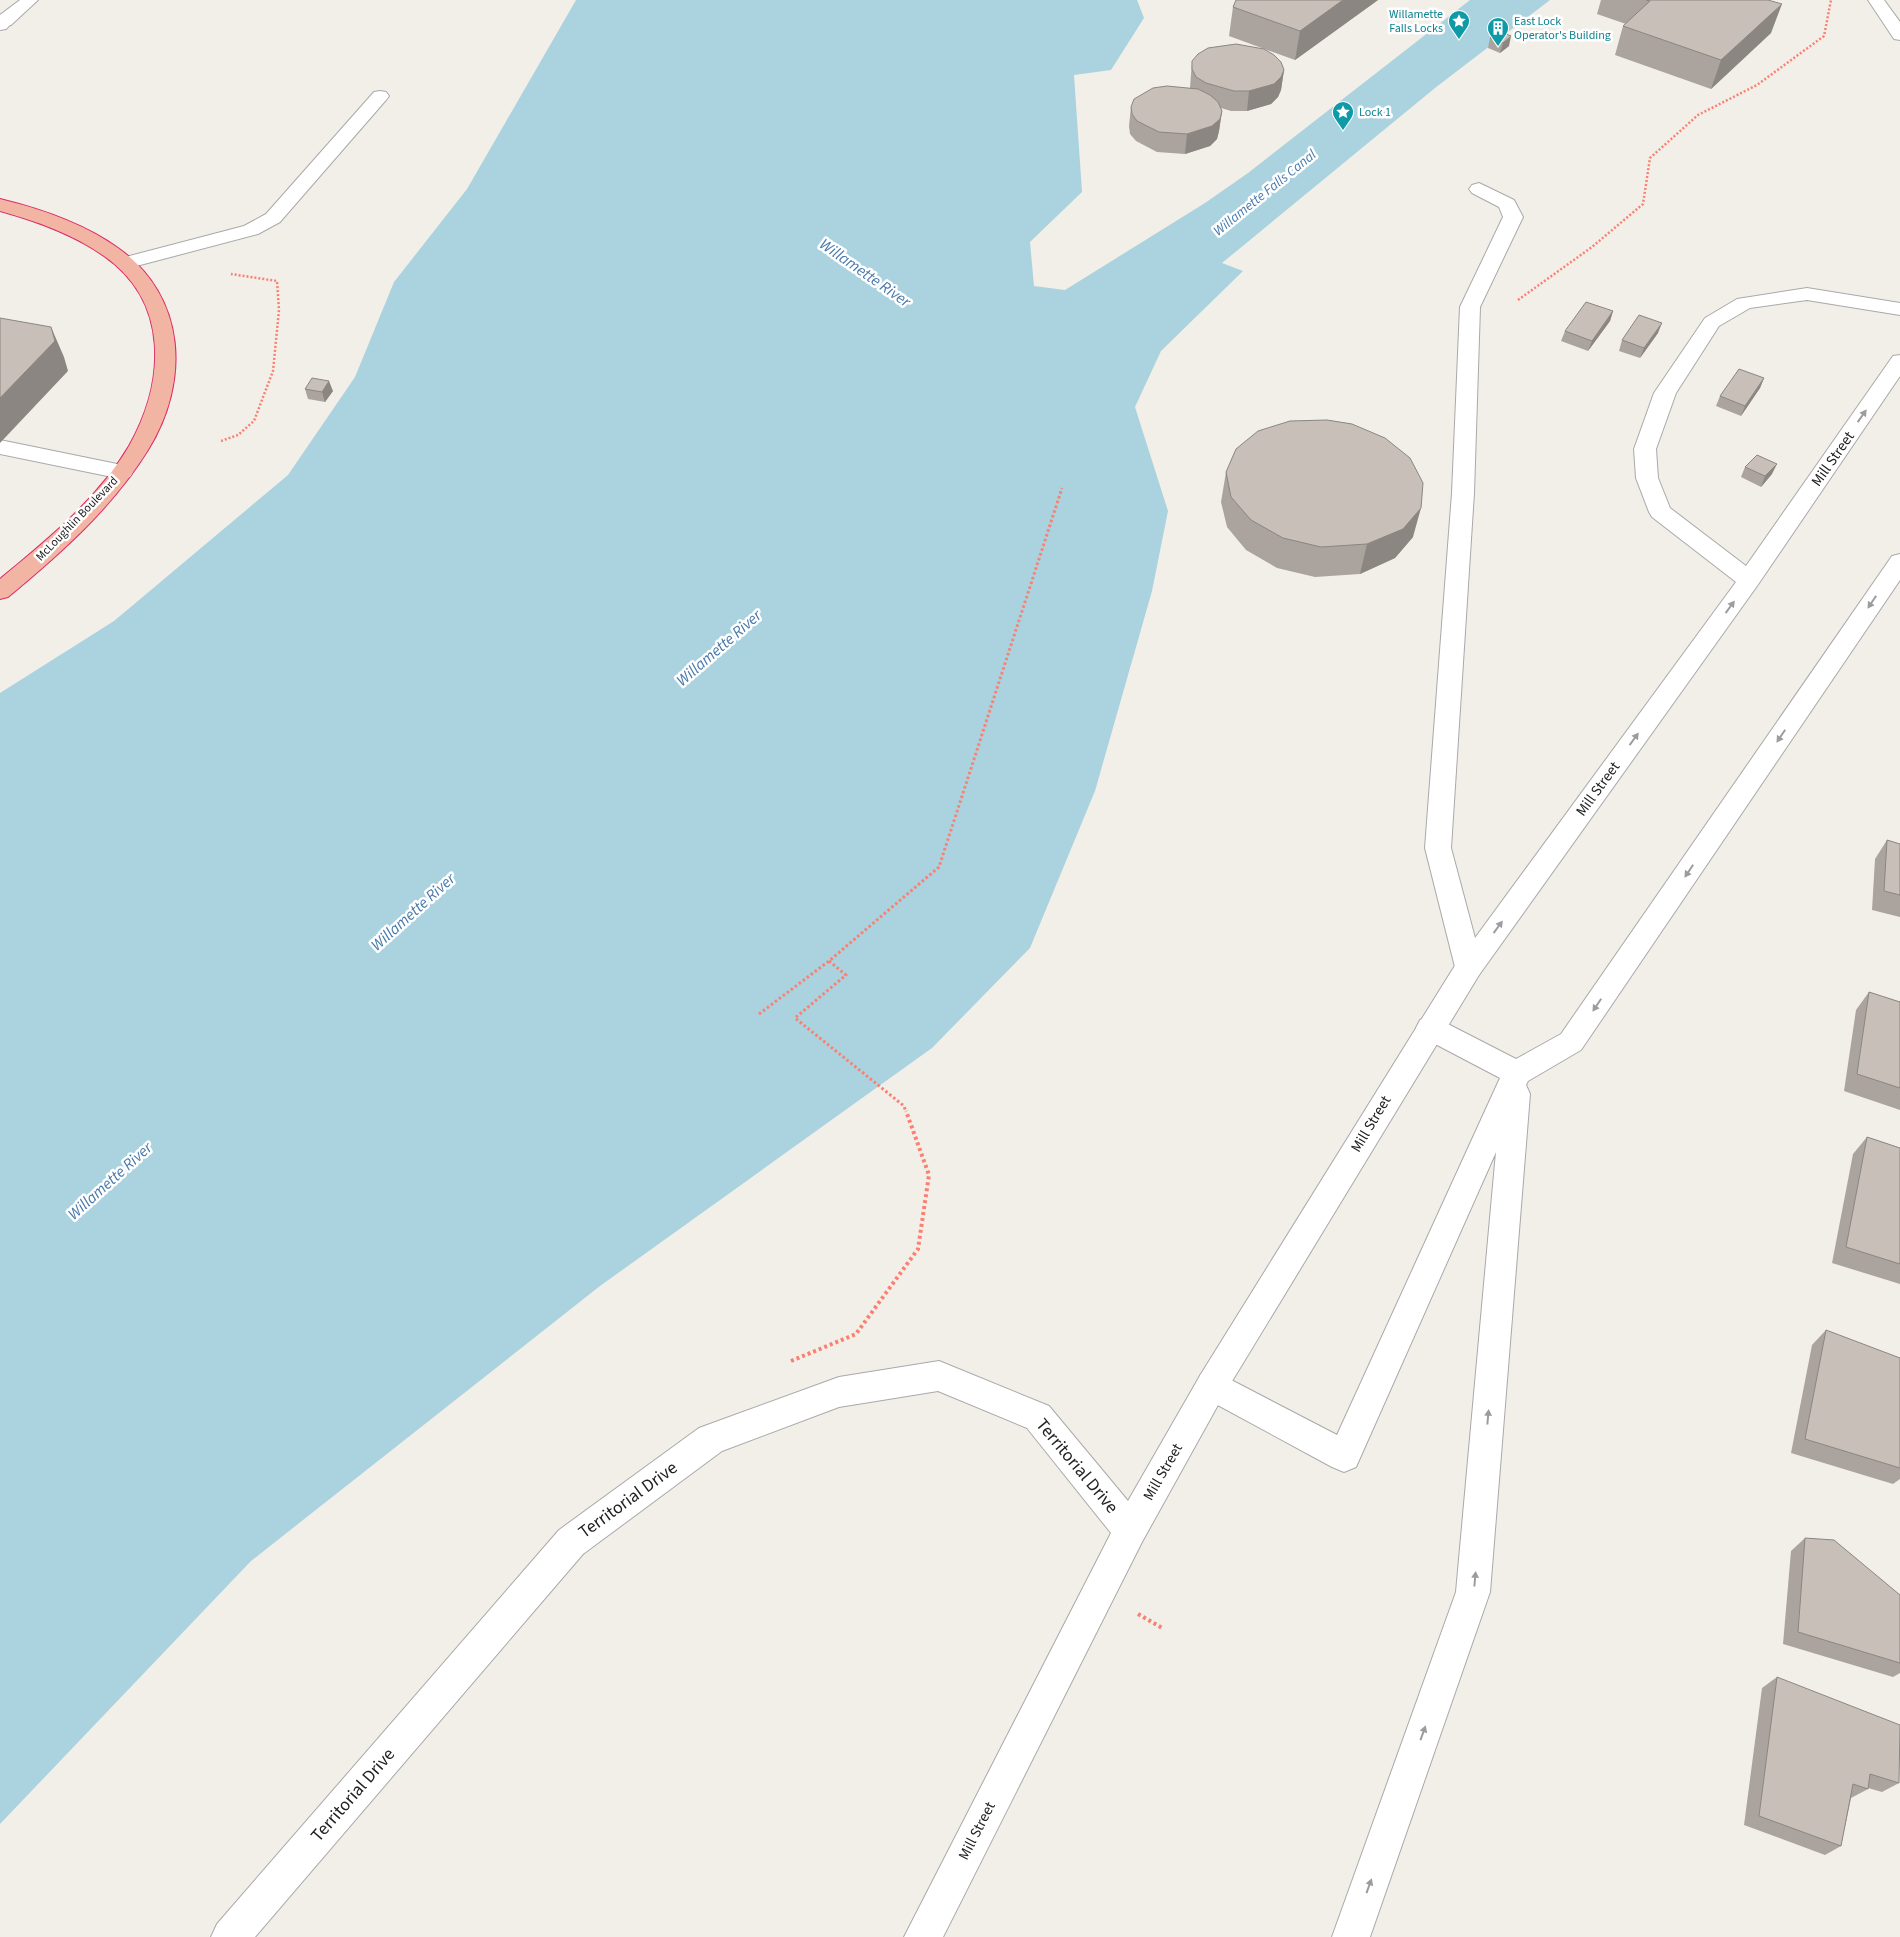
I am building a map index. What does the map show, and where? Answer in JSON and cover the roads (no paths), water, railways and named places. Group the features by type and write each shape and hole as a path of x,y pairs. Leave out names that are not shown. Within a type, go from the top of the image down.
{"highway":[{"name":"McLoughlin Boulevard","path":"0,205 31,214 79,233 99,244 125,263 143,283 155,304 165,329 167,350 165,383 153,418 141,443 122,472 69,530 36,562 0,591"}],"street":[{"path":"2,22 30,0"},
{"path":"1876,0 1900,35"},
{"path":"125,263 251,230 273,218 380,96"},
{"path":"1469,967 1438,848 1463,493 1470,307 1513,217 1507,204 1479,189"},
{"path":"1749,580 1660,512 1647,478 1645,449 1665,393 1712,322 1744,303 1807,294 1900,309"},
{"name":"Mill Street","path":"923,1937 1130,1530 1212,1385 1430,1028 1469,967 1749,580 1900,361"},
{"path":"0,447 122,472"},
{"path":"1212,1385 1344,1456 1517,1073 1571,1042 1900,562"},
{"path":"1430,1028 1517,1073"},
{"path":"1352,1935 1474,1592 1517,1073"},
{"name":"Territorial Drive","path":"230,1937 571,1542 711,1439 839,1392 939,1376 1038,1417 1130,1530"}],"water":[{"path":"576,0 1137,0 1144,18 1111,70 1074,75 1082,192 1030,242 1034,286 1065,290 1205,203 1248,173 1470,0 1550,0 1435,88 1222,263 1243,271 1161,351 1135,407 1168,511 1152,591 1095,791 1030,948 932,1048 600,1286 251,1561 0,1824 0,693 114,621 288,475 355,377 394,282 467,189"}],"place":[{"name":"Willamette Falls Locks","path":"1459,40"},
{"name":"East Lock Operator's Building","path":"1498,47"},
{"name":"Lock 1","path":"1343,131"}],"water label":[{"name":"Willamette Falls Canal","path":"1265,193"},
{"name":"Willamette River","path":"865,273"},
{"name":"Willamette River","path":"719,648"},
{"name":"Willamette River","path":"413,912"},
{"name":"Willamette River","path":"110,1181"}]}
